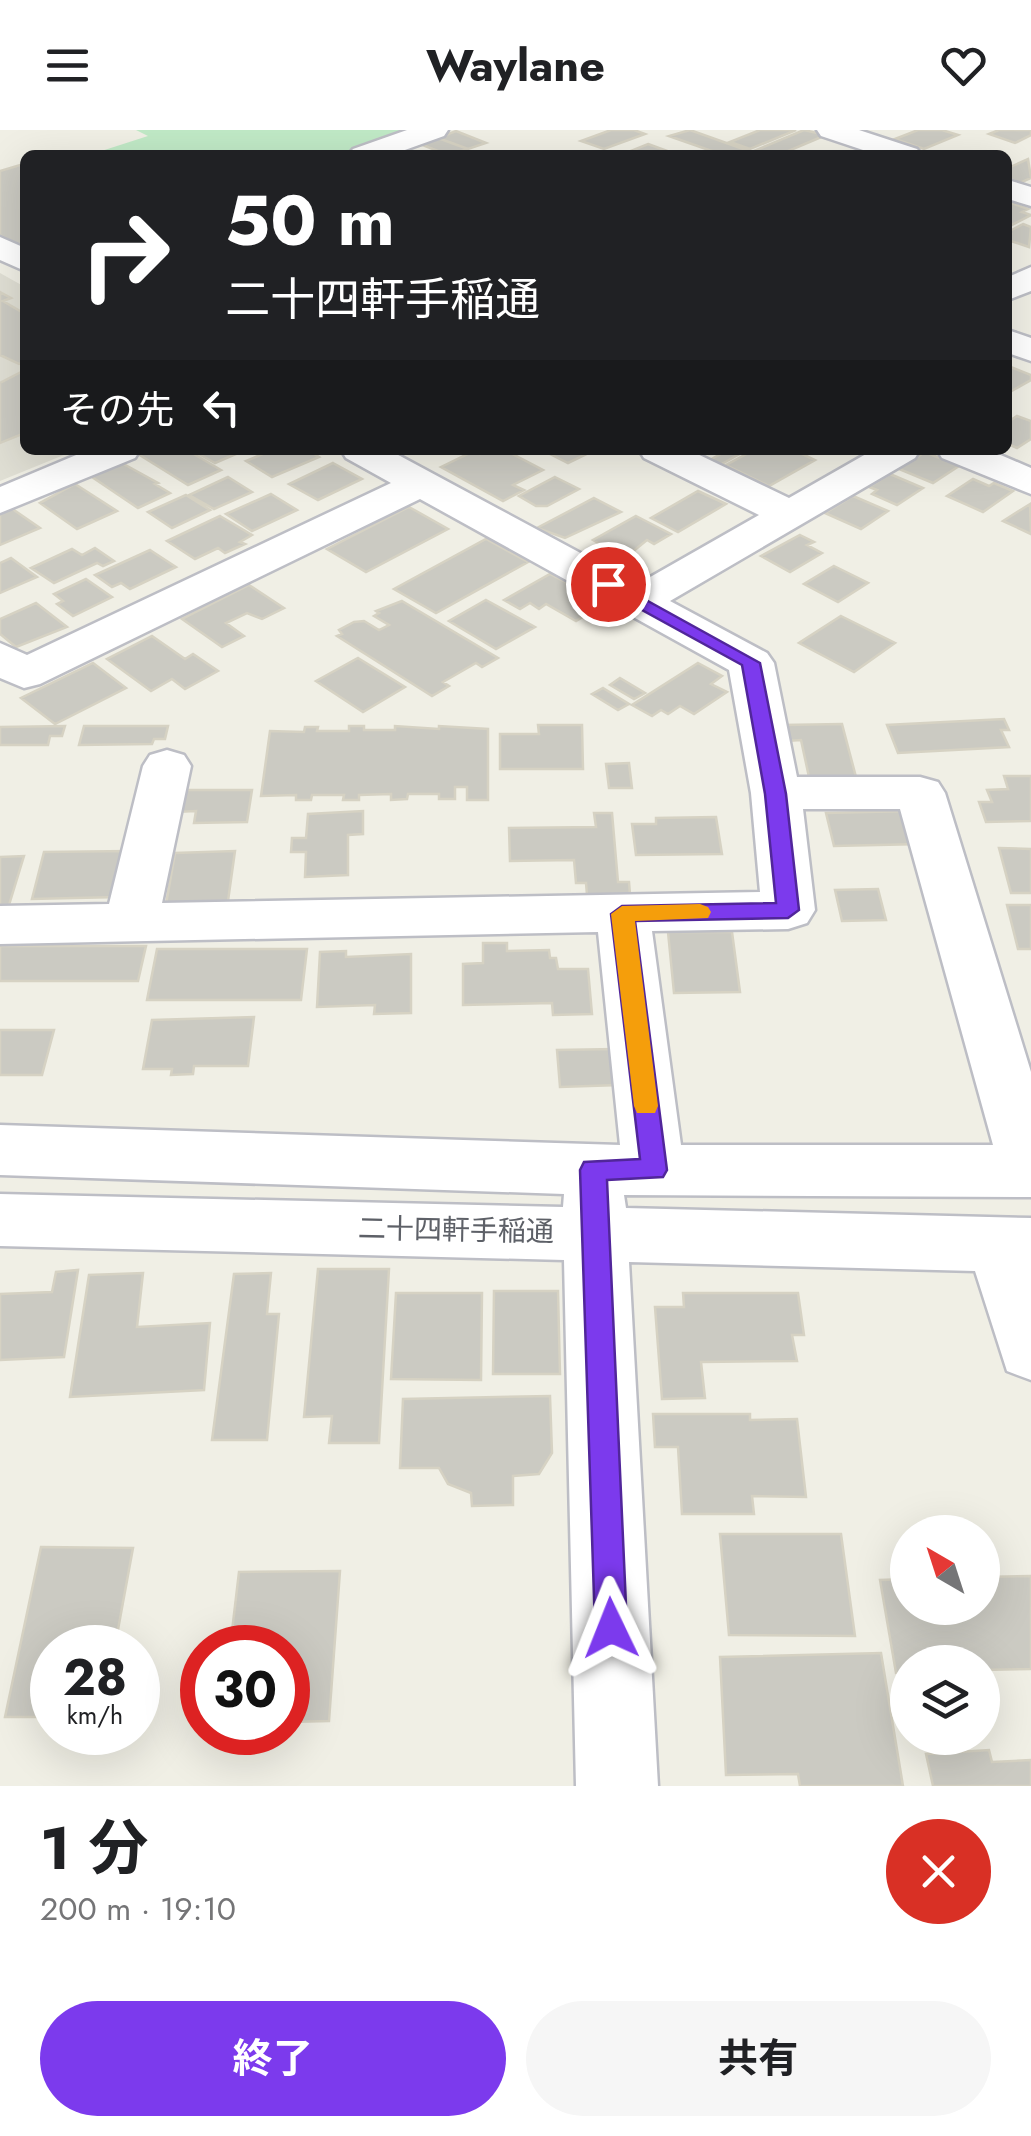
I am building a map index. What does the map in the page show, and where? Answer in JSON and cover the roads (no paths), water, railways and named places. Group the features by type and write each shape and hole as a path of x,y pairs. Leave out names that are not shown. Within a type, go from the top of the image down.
{"street":[{"path":"377,150 434,130"},
{"path":"828,150 856,133 896,150"},
{"path":"0,501 110,455"},
{"path":"0,925 788,910 776,794 750,663 370,455"},
{"path":"668,455 790,514"},
{"path":"639,601 892,455"},
{"path":"968,455 1031,482"},
{"path":"0,656 24,674 424,482"},
{"path":"131,923 167,766"},
{"path":"776,794 920,793 1031,1170"},
{"path":"616,1786 614,1190 622,914"},
{"name":"二十四軒手稲通","path":"0,1150 614,1190 1015,1246"},
{"name":"二十四軒手稲通","path":"0,1220 1031,1170"},
{"path":"1015,1246 1031,1350"}]}
